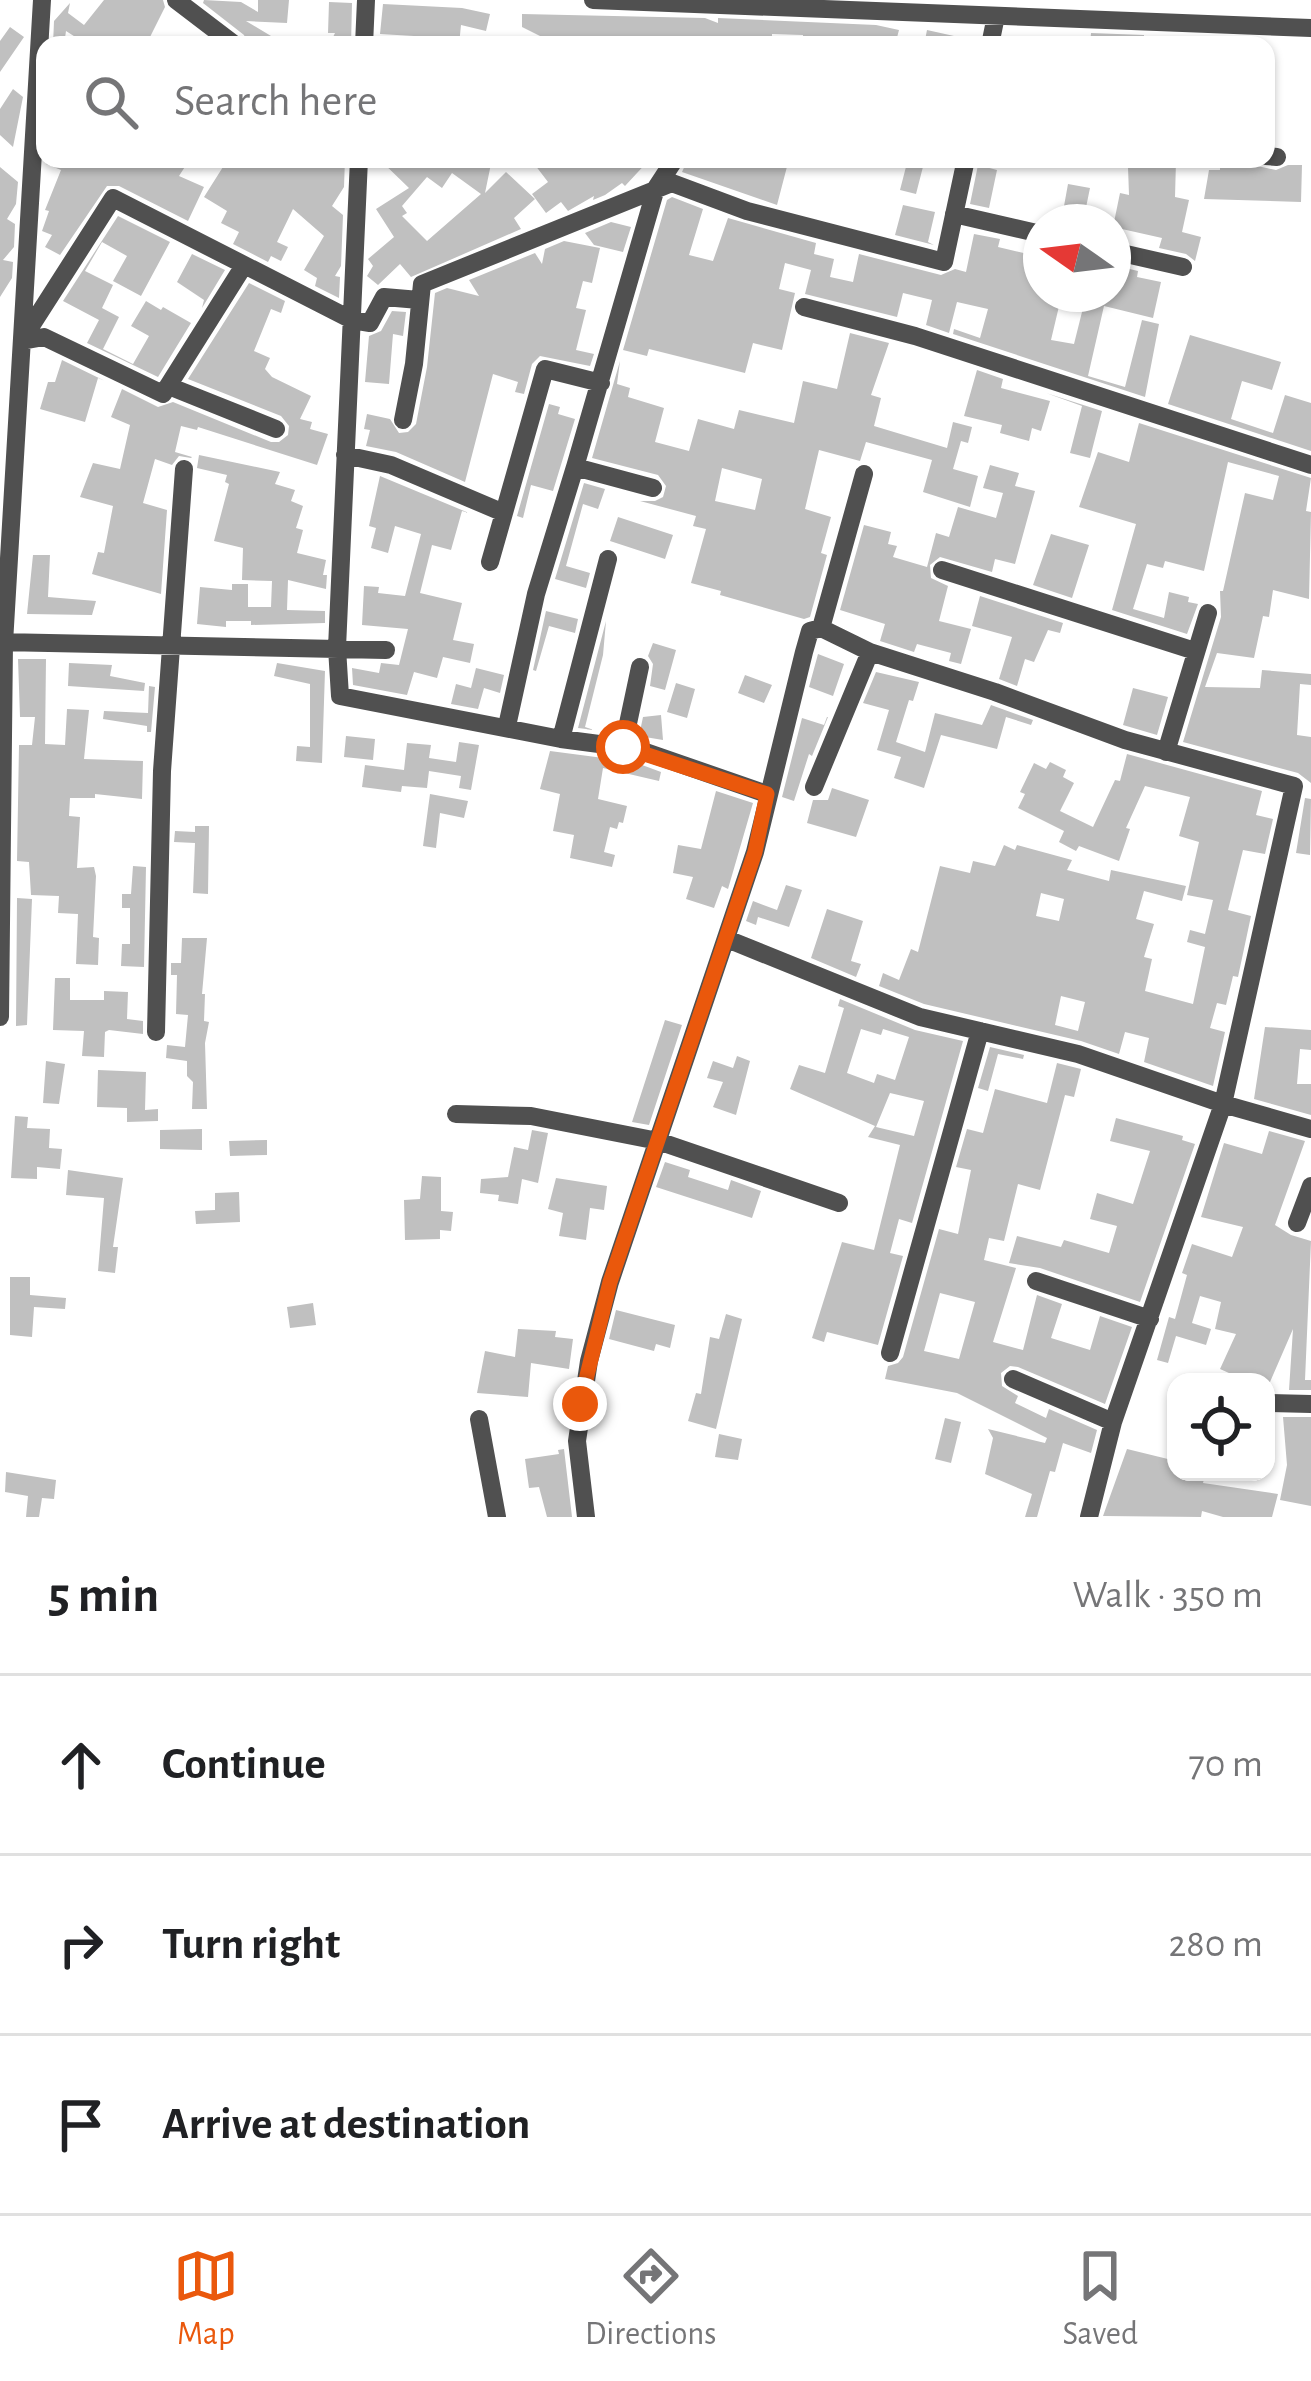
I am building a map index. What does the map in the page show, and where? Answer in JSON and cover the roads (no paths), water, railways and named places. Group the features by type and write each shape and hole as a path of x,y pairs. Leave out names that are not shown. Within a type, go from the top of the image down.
{"street":[{"path":"40,36 42,0"},
{"path":"176,0 224,36"},
{"path":"364,36 366,0"},
{"path":"593,0 1311,28"},
{"path":"992,36 996,16"},
{"path":"0,1017 5,521 22,341 36,102"},
{"path":"359,168 337,648 340,696 623,747 767,794"},
{"path":"507,726 536,594 656,188 669,168"},
{"path":"403,420 415,364 422,284 672,183 747,211 944,262 964,168"},
{"path":"22,341 112,198 352,320 370,322 383,298 419,300"},
{"path":"954,214 1023,230"},
{"path":"1131,255 1183,267"},
{"path":"22,341 44,338 163,394 243,267"},
{"path":"805,307 915,335 1311,465"},
{"path":"490,562 544,369 601,383"},
{"path":"171,386 276,429"},
{"path":"345,455 391,465 504,513"},
{"path":"575,467 653,488"},
{"path":"156,1032 161,771 184,469"},
{"path":"821,628 864,474"},
{"path":"561,739 608,559"},
{"path":"942,570 1195,651"},
{"path":"1166,752 1208,613"},
{"path":"586,1517 577,1441 580,1404 610,1282 755,852 810,631 821,628 870,652 1166,752 1294,786 1223,1104 1113,1421 1089,1517"},
{"path":"2,642 386,650"},
{"path":"814,787 870,652"},
{"path":"623,747 640,667"},
{"path":"1288,814 1311,818"},
{"path":"727,939 920,1017 1078,1054 1311,1129"},
{"path":"890,1353 980,1030"},
{"path":"456,1114 531,1117 658,1141 839,1203"},
{"path":"1297,1223 1311,1186"},
{"path":"1036,1281 1150,1319"},
{"path":"1013,1379 1113,1421"},
{"path":"1275,1403 1311,1404"},
{"path":"479,1419 497,1517"}]}
